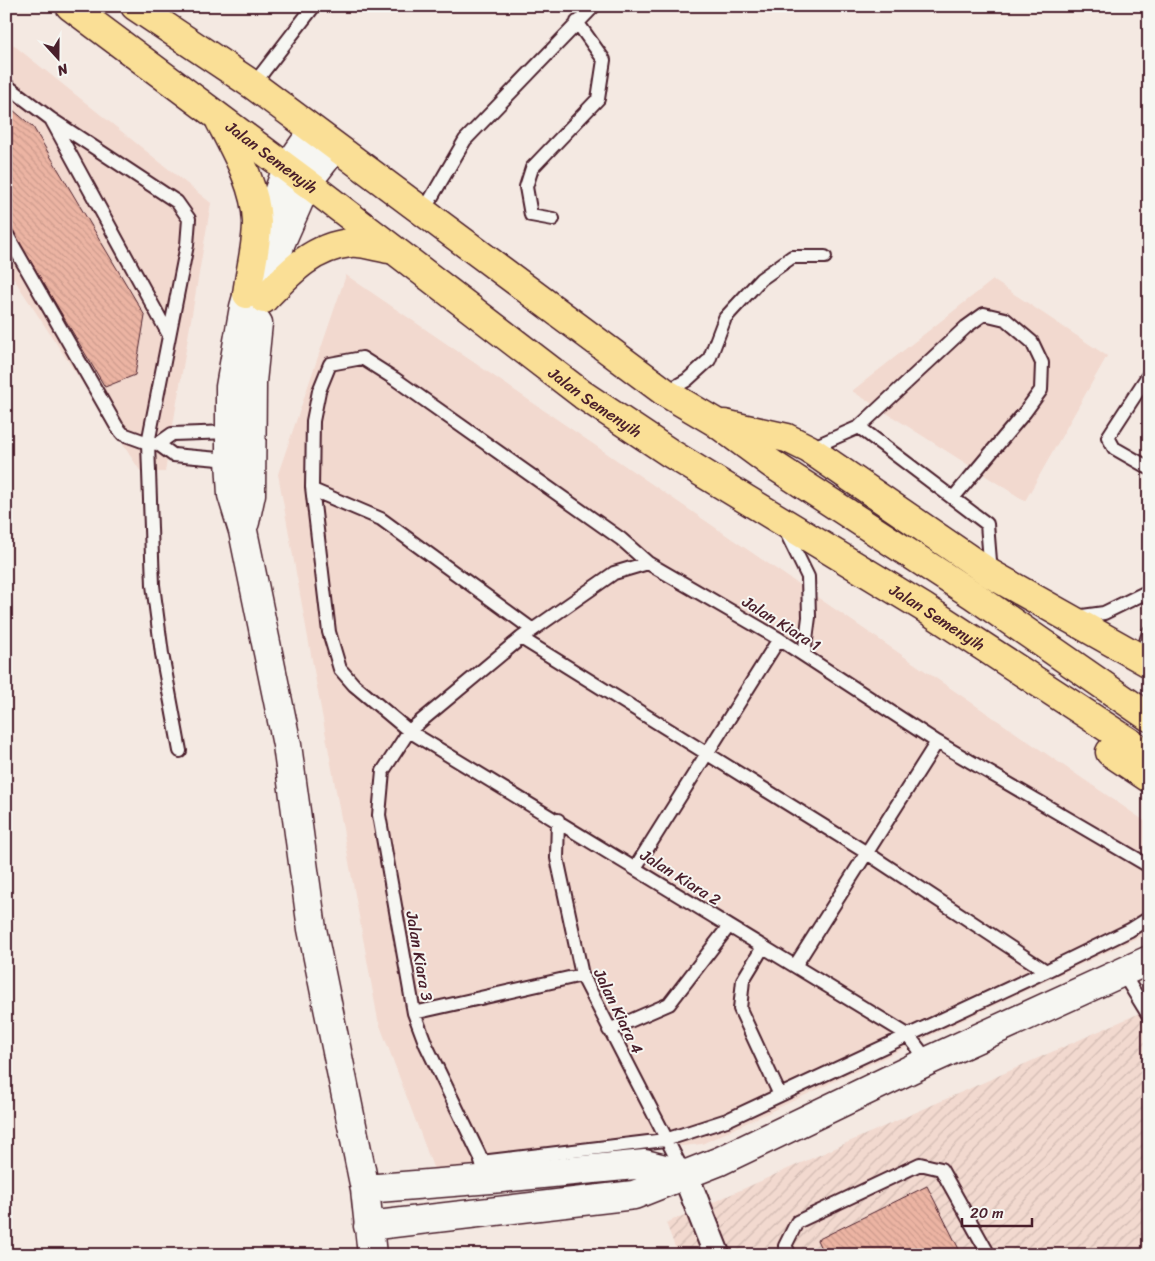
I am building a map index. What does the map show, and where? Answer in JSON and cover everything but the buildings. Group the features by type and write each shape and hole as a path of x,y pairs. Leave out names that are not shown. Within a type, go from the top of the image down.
{"main road":[{"name":"Jalan Semenyih","path":"70,6 297,176 583,395 670,453 923,607 1149,756"},
{"path":"135,6 254,85 666,393 716,422 772,464 973,595 1149,717"},
{"path":"217,116 239,159 254,199 257,222 256,297"},
{"path":"256,297 317,252 352,243 393,249"},
{"path":"716,422 787,438 809,449 991,574 1149,663"},
{"path":"1024,673 1105,749 1149,778"}],"street":[{"path":"313,130 297,176 281,242 256,297 230,387 230,460 232,495 243,530 287,745 312,929 365,1188 372,1255"},
{"path":"297,176 335,147"},
{"path":"243,530 251,494 252,382 259,317 256,297"},
{"path":"368,1226 634,1195 720,1161 928,1061 1149,960"},
{"path":"365,1188 486,1171 645,1164 685,1174"},
{"path":"685,1174 717,1255"}],"lane":[{"path":"254,85 314,6"},
{"path":"423,212 465,140 594,6"},
{"path":"554,219 531,215 526,187 532,168 598,99 604,60 577,22"},
{"path":"6,85 51,119 176,202 189,219 187,245 169,335 153,443 153,585 162,654 180,751"},
{"path":"51,119 169,335"},
{"path":"6,233 117,427 123,434 153,443 173,455 230,460"},
{"path":"666,393 687,380 709,360 725,318 761,279 792,257 825,257"},
{"path":"809,449 859,427 984,314 1005,319 1032,342 1042,363 1041,390 953,498"},
{"name":"Jalan Kiara 1","path":"313,490 313,421 319,391 330,364 362,358 395,379 621,539 648,562 779,639 937,742 1149,866"},
{"path":"1149,374 1108,437 1114,448 1149,468"},
{"path":"859,427 987,524 991,574"},
{"path":"153,443 172,434 230,432"},
{"path":"313,490 382,519 533,630"},
{"name":"Jalan Kiara 2","path":"313,490 329,632 340,669 354,685 409,731 558,820 908,1035 928,1061"},
{"path":"781,520 808,577 809,617 804,655"},
{"path":"409,731 521,638 614,573 648,562"},
{"path":"1068,618 1104,613 1149,591"},
{"path":"1149,632 1146,642 1149,658"},
{"path":"521,638 867,853 1046,971"},
{"path":"635,868 779,639"},
{"name":"Jalan Kiara 3","path":"409,731 383,771 379,815 414,1014 426,1046 486,1171"},
{"path":"795,966 937,742"},
{"name":"Jalan Kiara 4","path":"558,820 557,858 582,975 685,1174"},
{"path":"486,1171 666,1140 727,1120 1046,971 1130,930 1149,918"},
{"path":"609,1030 669,1004 729,926"},
{"path":"763,947 742,980 740,1009 780,1095"},
{"path":"1122,972 1149,1016"},
{"path":"414,1014 582,975"},
{"path":"790,1255 785,1246 797,1222 920,1164 941,1169 989,1255"}],"shaded area":[{"path":"6,39 211,203 165,472 141,472 6,267"},
{"path":"346,275 1149,824 1149,932 702,1144 434,1170 378,1020 278,474"},
{"path":"993,280 1107,356 1025,501 852,391"},
{"path":"1149,1009 1149,1255 678,1255 666,1223"}]}
